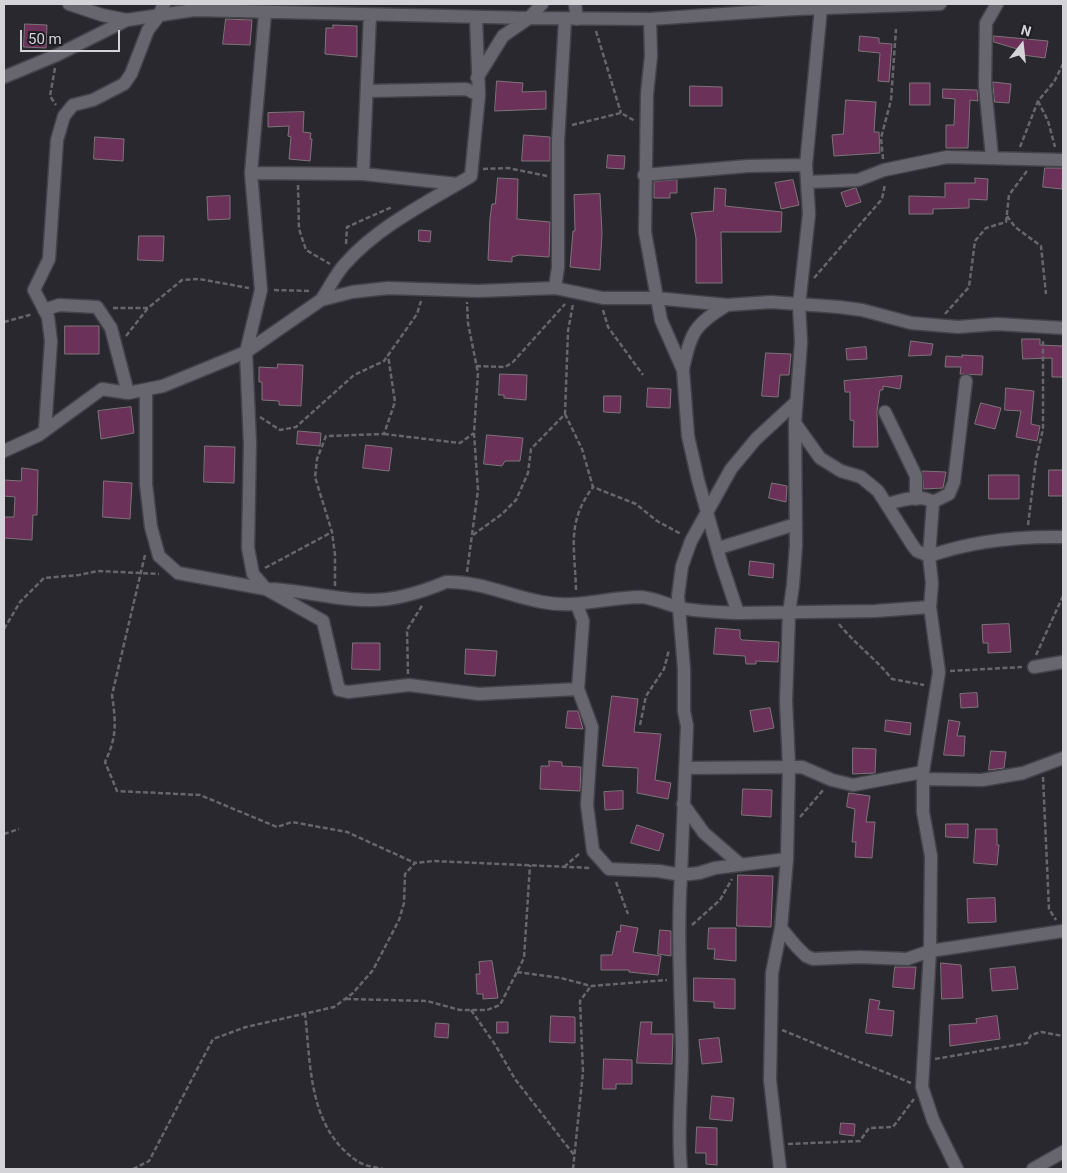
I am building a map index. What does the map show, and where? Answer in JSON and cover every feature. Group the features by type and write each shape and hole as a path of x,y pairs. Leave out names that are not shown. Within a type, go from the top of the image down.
{"street":[{"path":"69,4 102,16 126,20 158,17 189,7 265,13 321,9 370,15 592,20 650,19 794,6 820,8 859,5 940,4"},
{"path":"45,430 51,341 48,317 34,290 49,259 57,140 64,116 73,105 93,100 124,84 131,74 148,30 158,17 164,4"},
{"path":"476,78 503,36 529,18 542,4"},
{"path":"555,288 558,267 558,142 571,20 575,4"},
{"path":"688,16 701,4"},
{"path":"992,157 985,86 986,23 997,4"},
{"path":"780,1169 770,1080 772,973 781,928 787,858 789,766 786,701 789,613 793,585 796,524 795,423 801,342 799,305 809,214 806,165 820,8"},
{"path":"265,13 251,173 261,290 246,352 250,444 248,548 254,574 266,589 323,621 339,690 348,692 409,685 479,694 578,689"},
{"path":"363,174 370,15"},
{"path":"4,451 45,430 102,389 128,393 163,386 246,352 324,295 340,270 372,240 423,202 471,176 479,95 476,78 476,18"},
{"path":"650,19 651,56 644,174 645,232 661,320 683,370"},
{"path":"4,77 57,55 126,20"},
{"path":"367,91 466,88 479,95"},
{"path":"808,182 858,180 884,170 947,157 992,157 1034,161 1061,160"},
{"path":"644,174 748,166 806,165"},
{"path":"251,173 363,174 457,184"},
{"path":"324,295 426,288 467,290 555,288 599,297 656,298 727,305 771,302 862,310 912,323 958,327 997,324 1063,328"},
{"path":"44,310 59,305 96,307 111,328 128,393"},
{"path":"727,305 697,327 691,336 683,370 688,436 718,548 720,562 738,613"},
{"path":"888,504 904,499 933,502 949,494 954,482 966,382"},
{"path":"146,390 146,467 151,527 159,556 178,573 266,589 289,589 365,600 389,599 446,582 465,583 543,602 577,605 641,597 660,600 680,608 738,613 912,610 930,606"},
{"path":"681,1169 679,1151 680,935 687,726 684,711 678,596 682,566 691,541 708,514 731,469 756,439 796,402"},
{"path":"885,412 916,476 916,499"},
{"path":"795,423 820,458 841,470 861,477 878,491 917,551 929,556 948,550 1027,537 1063,537"},
{"path":"933,502 929,556 932,584 930,606 939,672 924,776 923,812 931,856 930,951 922,1088 933,1120 957,1169"},
{"path":"718,548 796,524"},
{"path":"577,605 583,621 578,689 592,727 587,805 593,851 609,869 659,871 681,875 740,864 787,858"},
{"path":"1034,666 1063,662"},
{"path":"685,768 789,766 816,772 832,780 853,784 924,776 982,780 1022,773 1063,758"},
{"path":"683,804 704,833 740,864"},
{"path":"781,928 806,956 814,959 860,957 907,959 930,951 1063,931"},
{"path":"1033,1169 1063,1152"}],"path":[{"path":"592,20 622,113 646,127"},
{"path":"828,264 841,244 882,199 886,180 881,138 891,100 896,29"},
{"path":"57,55 50,96 64,116"},
{"path":"1013,160 1027,134 1038,101 1054,82 1063,64"},
{"path":"1038,101 1048,121 1061,160"},
{"path":"558,142 574,123 622,113"},
{"path":"935,324 969,287 975,241 986,228 1006,222 1009,195 1034,161"},
{"path":"471,176 486,168 508,168 558,178"},
{"path":"298,173 299,230 306,250 340,270"},
{"path":"1007,216 1015,227 1041,246 1046,294"},
{"path":"116,348 148,308 182,280 199,279 261,290 324,295"},
{"path":"249,409 280,430 296,427 354,375 384,361 417,314 426,288"},
{"path":"465,583 478,490 474,433 478,373 468,323 467,290"},
{"path":"476,366 505,367 513,362 575,292"},
{"path":"575,292 568,331 566,414 582,449 593,487"},
{"path":"599,297 608,327 643,375"},
{"path":"96,307 118,309 148,308"},
{"path":"4,322 44,310"},
{"path":"1027,537 1036,460 1043,429 1044,326"},
{"path":"384,434 395,402 388,355"},
{"path":"473,535 502,514 516,500 528,473 531,449 566,414"},
{"path":"335,596 336,555 332,532 315,477 317,459 326,436 384,434 460,443 474,433"},
{"path":"593,487 636,504 657,521 691,541"},
{"path":"577,605 574,528 580,505 593,487"},
{"path":"151,527 112,695 115,715 114,743 105,762 117,791 200,795 277,827 292,822 347,832 415,863 433,861 609,869 628,914"},
{"path":"254,574 332,532"},
{"path":"4,629 20,602 44,578 79,575 98,571 140,574 178,573"},
{"path":"409,685 407,630 433,587"},
{"path":"828,612 853,643 875,658 892,679 926,686 939,672 1034,666 1037,649 1063,596"},
{"path":"640,725 646,696 664,669 672,642"},
{"path":"1042,766 1049,909 1063,931"},
{"path":"788,831 832,780"},
{"path":"4,834 19,829"},
{"path":"564,867 591,842"},
{"path":"133,1169 149,1160 213,1039 246,1027 334,1007 354,993 373,970 400,920 404,904 405,874 415,863"},
{"path":"680,935 720,900 740,864"},
{"path":"345,999 427,1001 453,1008 471,1010 487,1010 500,1005 510,990 516,972 524,958 530,865"},
{"path":"516,972 561,978 591,986 681,979"},
{"path":"573,1169 583,1072 580,1001 591,986"},
{"path":"471,1010 496,1046 515,1079 574,1156"},
{"path":"305,1013 316,1104 328,1132 358,1162 383,1169"},
{"path":"771,1025 922,1088 893,1127 869,1128 860,1141 777,1144"},
{"path":"923,1060 1027,1043 1031,1035 1041,1032 1063,1036"}],"building":[{"path":"226,19 252,20 250,45 223,44"},
{"path":"25,24 47,25 46,48 24,47"},
{"path":"333,25 357,26 357,57 325,54 326,28 333,28"},
{"path":"860,36 879,38 879,43 892,44 889,82 878,81 880,53 859,51"},
{"path":"994,36 1048,41 1045,58 1023,55 1024,51 994,42"},
{"path":"497,81 523,83 522,92 546,91 546,109 495,111"},
{"path":"993,82 1011,84 1009,103 995,102"},
{"path":"910,83 930,83 930,105 910,105"},
{"path":"690,86 722,87 722,106 690,106"},
{"path":"943,89 977,90 978,101 970,100 968,148 946,148 946,125 954,125 955,99 943,98"},
{"path":"846,100 876,102 874,132 879,132 880,153 834,156 832,135 843,134"},
{"path":"304,112 303,132 311,133 310,139 312,139 310,161 289,159 291,137 288,136 289,126 268,127 268,113"},
{"path":"524,135 550,137 550,161 522,161"},
{"path":"95,137 124,139 123,161 94,159"},
{"path":"608,155 625,156 624,169 607,168"},
{"path":"1045,168 1063,168 1062,189 1043,187"},
{"path":"498,178 518,179 517,219 550,222 549,257 519,255 512,257 512,262 488,260 490,218 492,204 495,204"},
{"path":"975,178 988,179 987,200 969,199 969,208 933,209 933,214 909,214 909,196 945,197 945,183 975,183"},
{"path":"677,180 677,193 670,193 670,198 654,198 654,182"},
{"path":"793,180 799,205 781,209 775,183"},
{"path":"715,188 726,189 725,206 782,212 781,232 721,232 722,283 696,283 696,238 691,213 713,211"},
{"path":"856,188 861,202 846,207 841,193"},
{"path":"600,194 602,233 600,270 570,267 573,231 575,231 574,195"},
{"path":"230,196 230,219 208,220 207,197"},
{"path":"419,230 431,231 430,242 419,241"},
{"path":"139,236 164,236 163,261 138,260"},
{"path":"65,326 99,326 99,354 65,354"},
{"path":"1022,339 1040,339 1040,345 1063,346 1063,377 1052,377 1052,358 1023,359"},
{"path":"911,341 933,344 931,355 909,356"},
{"path":"866,347 867,359 847,360 846,349"},
{"path":"766,353 791,354 789,375 780,375 778,397 762,396"},
{"path":"962,355 983,356 982,375 960,374 961,367 945,367 946,356 962,357"},
{"path":"278,364 303,365 301,406 279,405 279,401 262,400 262,382 259,382 259,367 277,368"},
{"path":"500,374 527,375 526,400 504,398 504,395 499,395"},
{"path":"902,376 900,389 883,386 883,390 880,390 877,412 878,447 853,447 854,421 850,420 850,392 845,392 844,381"},
{"path":"648,388 671,389 670,408 647,407"},
{"path":"1006,388 1034,391 1031,424 1040,426 1037,441 1016,437 1021,411 1005,410"},
{"path":"604,396 621,396 620,413 604,412"},
{"path":"981,403 1001,408 995,429 975,424"},
{"path":"131,407 134,433 101,439 98,411"},
{"path":"298,431 321,433 320,446 297,444"},
{"path":"487,435 523,438 520,461 505,461 502,466 484,464"},
{"path":"366,445 392,448 389,471 363,468"},
{"path":"205,446 235,447 234,483 204,482"},
{"path":"22,468 38,470 37,515 33,515 32,540 4,538 4,517 14,517 15,497 4,496 4,480 21,481"},
{"path":"1049,470 1063,470 1063,496 1049,496"},
{"path":"923,471 946,472 943,488 924,489"},
{"path":"989,475 1019,475 1019,499 989,499"},
{"path":"104,481 132,483 130,519 103,517"},
{"path":"772,483 787,486 786,502 769,498"},
{"path":"750,561 774,564 773,578 749,575"},
{"path":"1009,624 1011,652 988,653 988,643 983,643 982,625"},
{"path":"716,628 740,630 740,638 742,640 779,642 778,662 756,661 756,664 746,664 745,656 714,654"},
{"path":"353,643 380,643 380,670 352,669"},
{"path":"466,649 497,651 495,676 465,674"},
{"path":"977,693 978,707 961,708 960,694"},
{"path":"612,696 638,699 634,732 661,734 655,780 671,783 668,799 637,793 638,768 603,766"},
{"path":"770,708 774,728 754,732 750,711"},
{"path":"568,711 578,711 583,729 566,728"},
{"path":"886,720 911,723 910,735 885,731"},
{"path":"949,720 960,722 957,736 965,736 964,756 944,755"},
{"path":"853,748 876,749 875,773 853,774"},
{"path":"991,751 1006,752 1004,768 989,770"},
{"path":"549,761 562,762 562,766 581,767 580,791 540,789 541,766 549,766"},
{"path":"743,789 772,790 771,817 742,815"},
{"path":"623,791 623,809 605,810 604,792"},
{"path":"849,793 870,796 866,822 875,822 872,858 855,857 856,842 852,842 855,809 847,807"},
{"path":"946,824 968,824 968,838 946,837"},
{"path":"637,825 664,834 659,851 631,843"},
{"path":"976,829 997,829 997,845 999,845 997,865 974,863"},
{"path":"738,875 773,876 771,927 737,926"},
{"path":"995,898 996,922 968,923 967,899"},
{"path":"621,925 638,928 633,952 661,956 658,975 629,972 629,970 601,970 601,955 612,955 617,931 620,932"},
{"path":"709,928 736,928 736,961 714,959 715,949 708,949"},
{"path":"660,930 671,931 671,956 658,954"},
{"path":"492,961 498,998 483,999 483,994 477,994 476,974 480,974 479,962"},
{"path":"941,963 961,965 963,998 942,999"},
{"path":"895,967 916,967 914,989 893,987"},
{"path":"1015,967 1018,989 992,991 990,969"},
{"path":"694,978 735,979 735,1009 714,1008 714,1002 694,1001"},
{"path":"870,999 880,1001 878,1009 894,1011 892,1036 866,1033"},
{"path":"551,1016 575,1017 575,1043 550,1042"},
{"path":"997,1016 1000,1039 950,1046 949,1025 977,1023 976,1019"},
{"path":"497,1022 508,1022 508,1033 497,1033"},
{"path":"641,1022 652,1022 651,1034 673,1034 672,1064 637,1063"},
{"path":"436,1023 449,1024 448,1038 435,1037"},
{"path":"719,1038 722,1062 702,1064 699,1040"},
{"path":"604,1059 632,1060 632,1084 616,1084 616,1089 603,1089"},
{"path":"712,1096 734,1098 732,1121 710,1119"},
{"path":"841,1123 855,1124 854,1136 840,1134"},
{"path":"697,1127 717,1128 717,1165 706,1164 706,1153 696,1153"}]}
